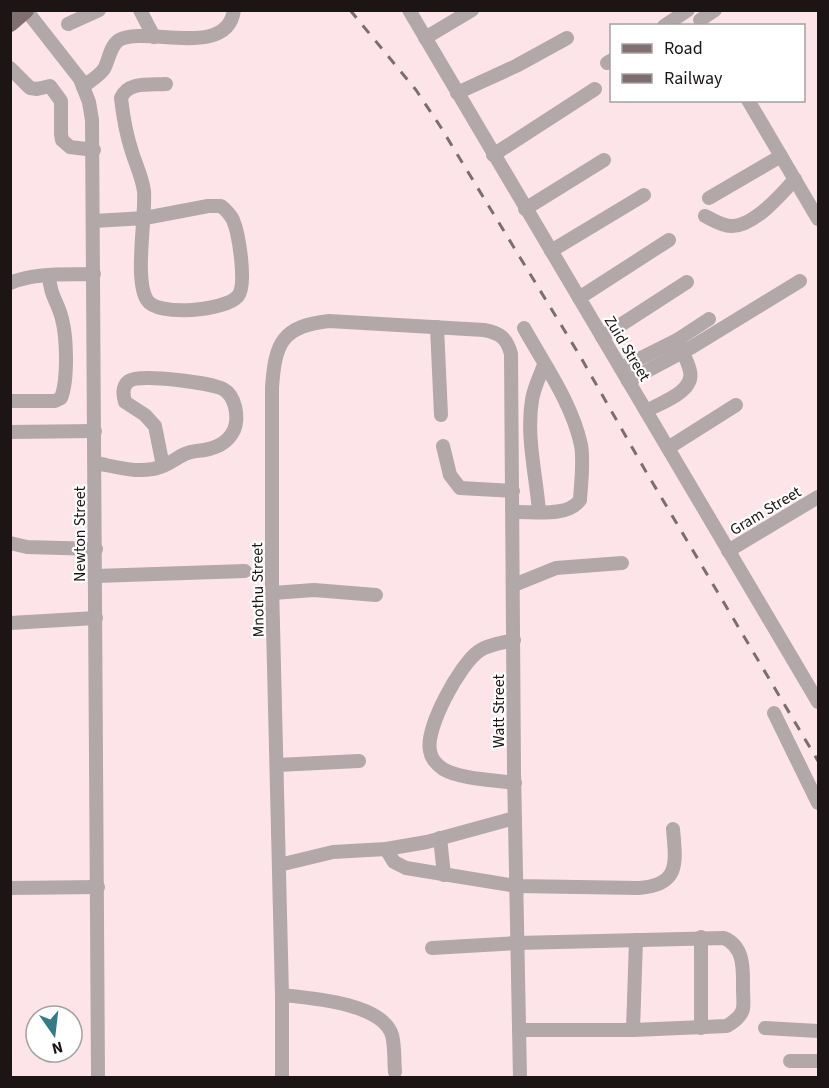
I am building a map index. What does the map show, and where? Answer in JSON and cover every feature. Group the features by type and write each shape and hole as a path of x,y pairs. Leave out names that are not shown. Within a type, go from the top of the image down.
{"main road":[{"path":"10,23 26,10"}],"street":[{"name":"Newton Street","path":"26,10 74,70 89,102 92,120 99,1077"},
{"path":"68,24 99,10"},
{"path":"140,10 154,37"},
{"path":"83,87 103,71 114,44 118,41 129,37 186,39 212,34 230,23 234,10"},
{"name":"Zuid Street","path":"409,10 819,702"},
{"path":"425,38 472,10"},
{"path":"667,24 688,10"},
{"path":"699,19 715,10"},
{"path":"457,93 516,66 567,38"},
{"path":"10,68 30,88 50,86 60,97 61,134 66,144 70,147 94,150"},
{"path":"94,221 145,218 216,205 226,210 236,228 239,246 242,287 238,296 218,306 192,310 166,309 149,303 143,292 141,279 145,218 141,176 127,134 121,98 123,92 132,86 166,84"},
{"path":"493,155 595,89"},
{"path":"749,102 819,219"},
{"path":"709,198 781,156"},
{"path":"525,208 604,160"},
{"path":"705,216 723,225 739,225 767,208 795,179"},
{"path":"551,251 644,195"},
{"path":"579,298 669,240"},
{"path":"10,283 21,278 49,275 94,274"},
{"path":"10,401 55,401 61,398 64,390 62,318 50,290 49,275"},
{"path":"628,381 680,346 800,281"},
{"path":"602,337 687,282"},
{"path":"621,368 680,346 709,318"},
{"name":"Mnothu Street","path":"282,1077 273,593 272,388 275,362 285,338 291,331 310,323 329,321 495,332 502,336 508,344"},
{"path":"437,327 441,415"},
{"path":"513,512 558,511 577,505 580,500 582,461 578,434 563,397 524,328"},
{"name":"Watt Street","path":"508,344 512,370 515,818 520,1077"},
{"path":"646,411 681,392 688,384 691,373 680,346"},
{"path":"539,511 532,448 532,400 544,364"},
{"path":"96,463 141,470 163,466 188,452 211,449 220,445 230,437 236,425 236,416 229,393 212,386 155,377 132,379 128,382 124,387 125,402 145,415 155,426 163,466"},
{"path":"668,448 736,405"},
{"path":"10,432 95,431"},
{"path":"443,446 450,475 459,488 513,492"},
{"path":"513,447 532,448"},
{"name":"Gram Street","path":"728,550 819,497"},
{"path":"10,543 27,547 96,549"},
{"path":"514,585 556,568 622,563"},
{"path":"96,576 245,571"},
{"path":"273,593 314,590 376,595"},
{"path":"10,623 96,618"},
{"path":"514,640 489,646 470,658 450,687 438,715 430,751 434,761 442,769 457,774 515,783"},
{"path":"774,713 819,803"},
{"path":"277,765 359,761"},
{"path":"279,865 333,852 386,849 440,838 515,818"},
{"path":"386,849 394,862 406,868 516,886 610,889 654,887 668,879 674,870 673,829"},
{"path":"440,838 444,875"},
{"path":"10,888 98,887"},
{"path":"701,937 701,1028"},
{"path":"432,948 724,938 731,941 743,963 743,1010 739,1017 727,1026 633,1030 519,1030"},
{"path":"633,1030 636,940"},
{"path":"282,995 331,1002 365,1011 380,1019 392,1035 395,1072"},
{"path":"765,1028 819,1031"},
{"path":"790,1060 819,1061"}],"railway":[{"path":"350,10 416,90 440,126 580,356 818,761"}]}
